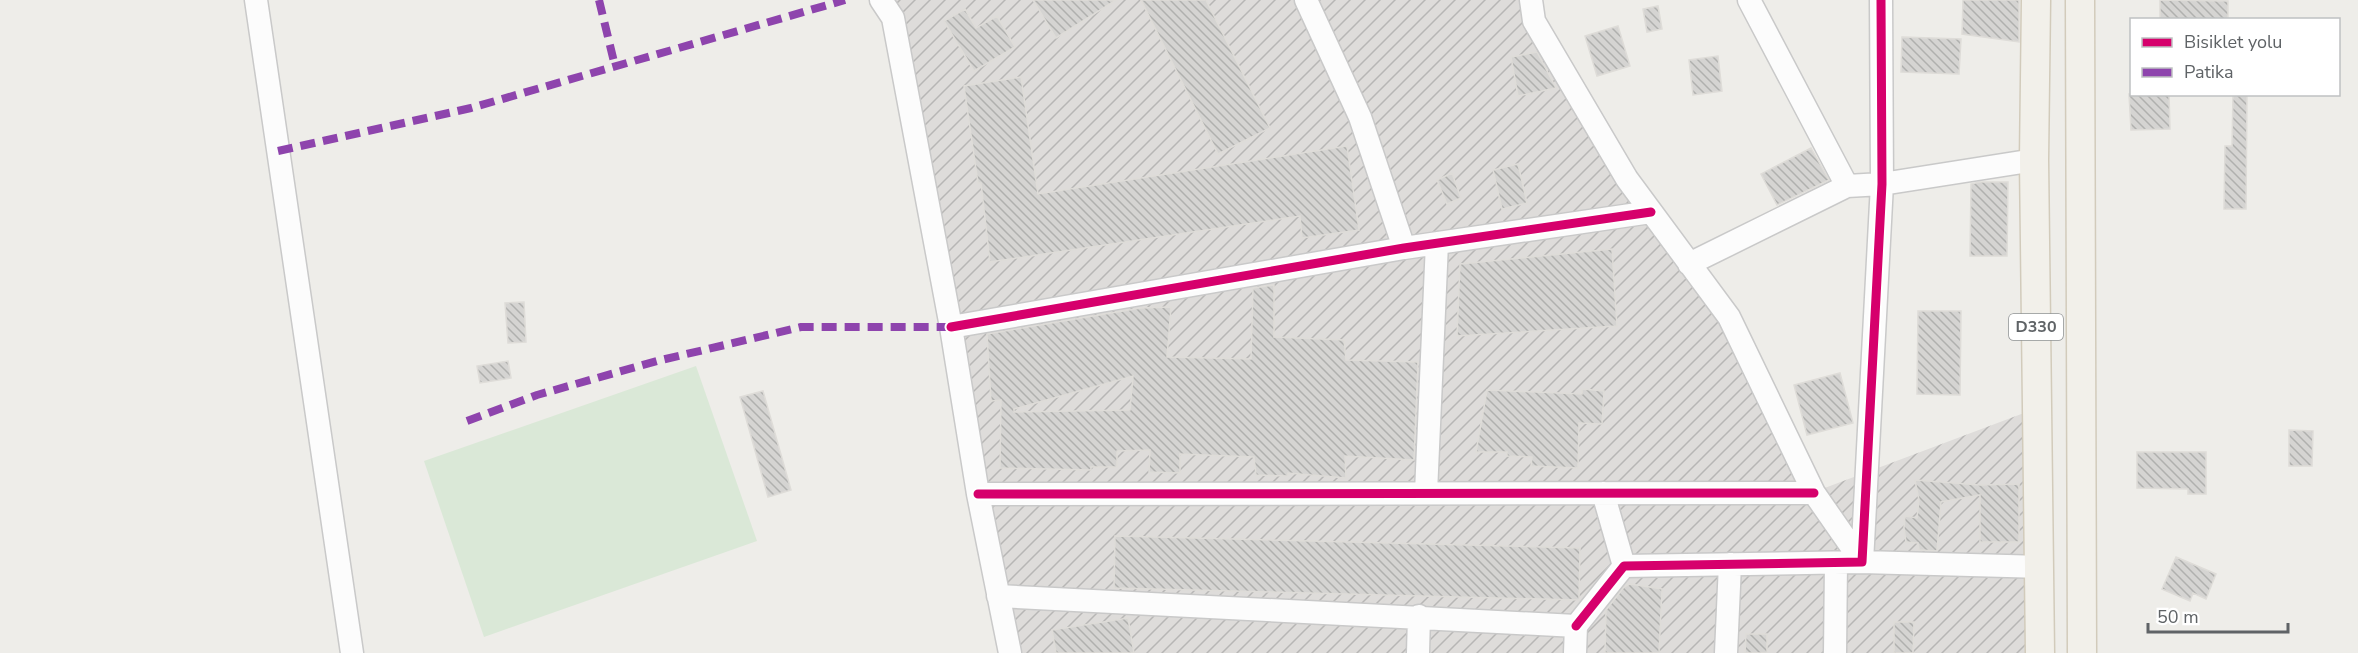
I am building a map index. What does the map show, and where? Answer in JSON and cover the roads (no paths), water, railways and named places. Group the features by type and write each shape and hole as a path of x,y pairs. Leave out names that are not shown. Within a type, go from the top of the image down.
{"main road":[{"name":"D330","path":"2036,0 2034,160 2040,653"},
{"name":"D330","path":"2080,0 2082,653"}],"street":[{"path":"256,0 352,653"},
{"path":"882,0 893,18 951,327 978,494 1010,653"},
{"path":"1306,0 1360,117 1404,248"},
{"path":"1531,0 1534,21 1627,179 1729,317 1814,493 1862,562"},
{"path":"1749,0 1846,186"},
{"path":"1862,562 1882,184 1881,0"},
{"path":"1689,264 1846,186 1882,184 2034,160"},
{"path":"951,327 1404,248 1651,212"},
{"path":"1426,493 1437,243"},
{"path":"1603,493 1624,566"},
{"path":"978,494 1814,493"},
{"path":"1624,566 1862,562 2040,567"},
{"path":"1834,653 1836,563"},
{"path":"1726,653 1730,564"},
{"path":"1575,653 1576,626 1624,566"},
{"path":"998,596 1419,616 1576,626"},
{"path":"1418,653 1419,616"}]}
